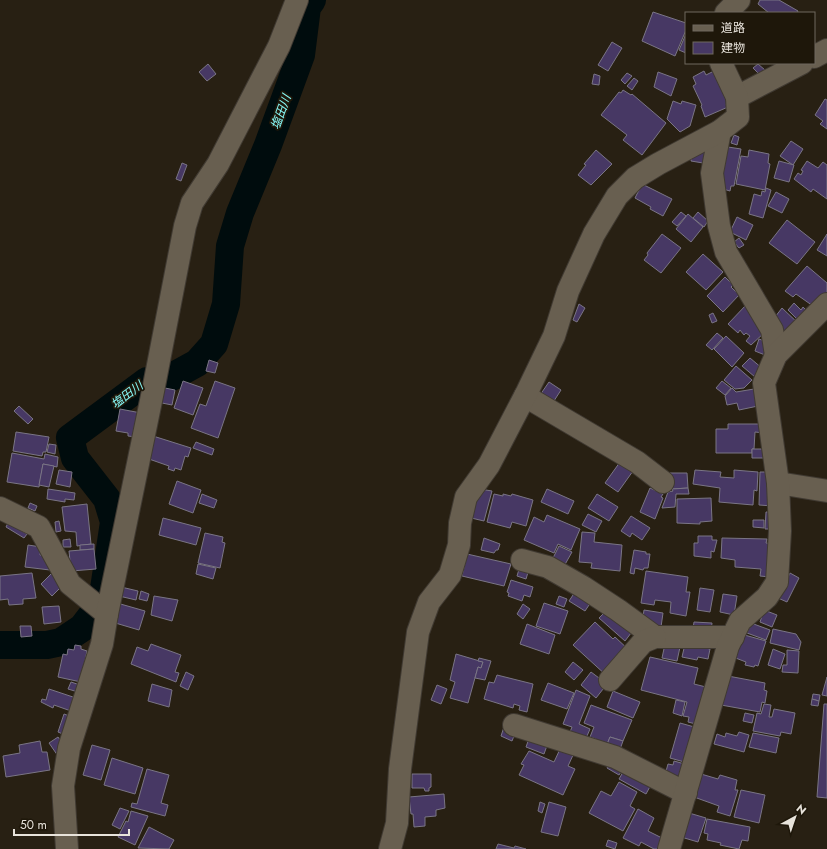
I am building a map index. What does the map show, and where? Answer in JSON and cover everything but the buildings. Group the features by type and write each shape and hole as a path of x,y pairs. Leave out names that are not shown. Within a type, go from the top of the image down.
{"street":[{"path":"67,849 63,786 69,748 102,644 185,226 192,203 218,164 279,46 297,0"},
{"path":"727,12 740,0"},
{"path":"815,56 827,50"},
{"path":"390,849 397,823 400,769 418,632 429,602 450,575 459,545 460,523 466,497 489,465 525,396 554,336 568,291 594,234 617,196 641,175 720,131 738,117 737,97 721,64"},
{"path":"737,97 800,64"},
{"path":"720,131 712,173 719,226 726,252 772,330 776,355"},
{"path":"669,849 728,646 740,621 767,597 777,582 780,531 778,483 764,383 776,355 827,304"},
{"path":"525,396 636,462 663,482"},
{"path":"778,483 827,491"},
{"path":"0,508 39,526 70,584 107,614"},
{"path":"522,560 548,567 583,586 655,637"},
{"path":"610,680 644,642 655,637 733,637"},
{"path":"514,725 615,757 686,793"}],"waterway":[{"name":"塩田川","path":"0,645 47,645 61,642 82,628 102,602 114,522 107,499 75,458 70,438 147,381 166,380 197,363 214,344 226,304 230,246 240,213 268,145 301,55 307,7 312,0"}]}
